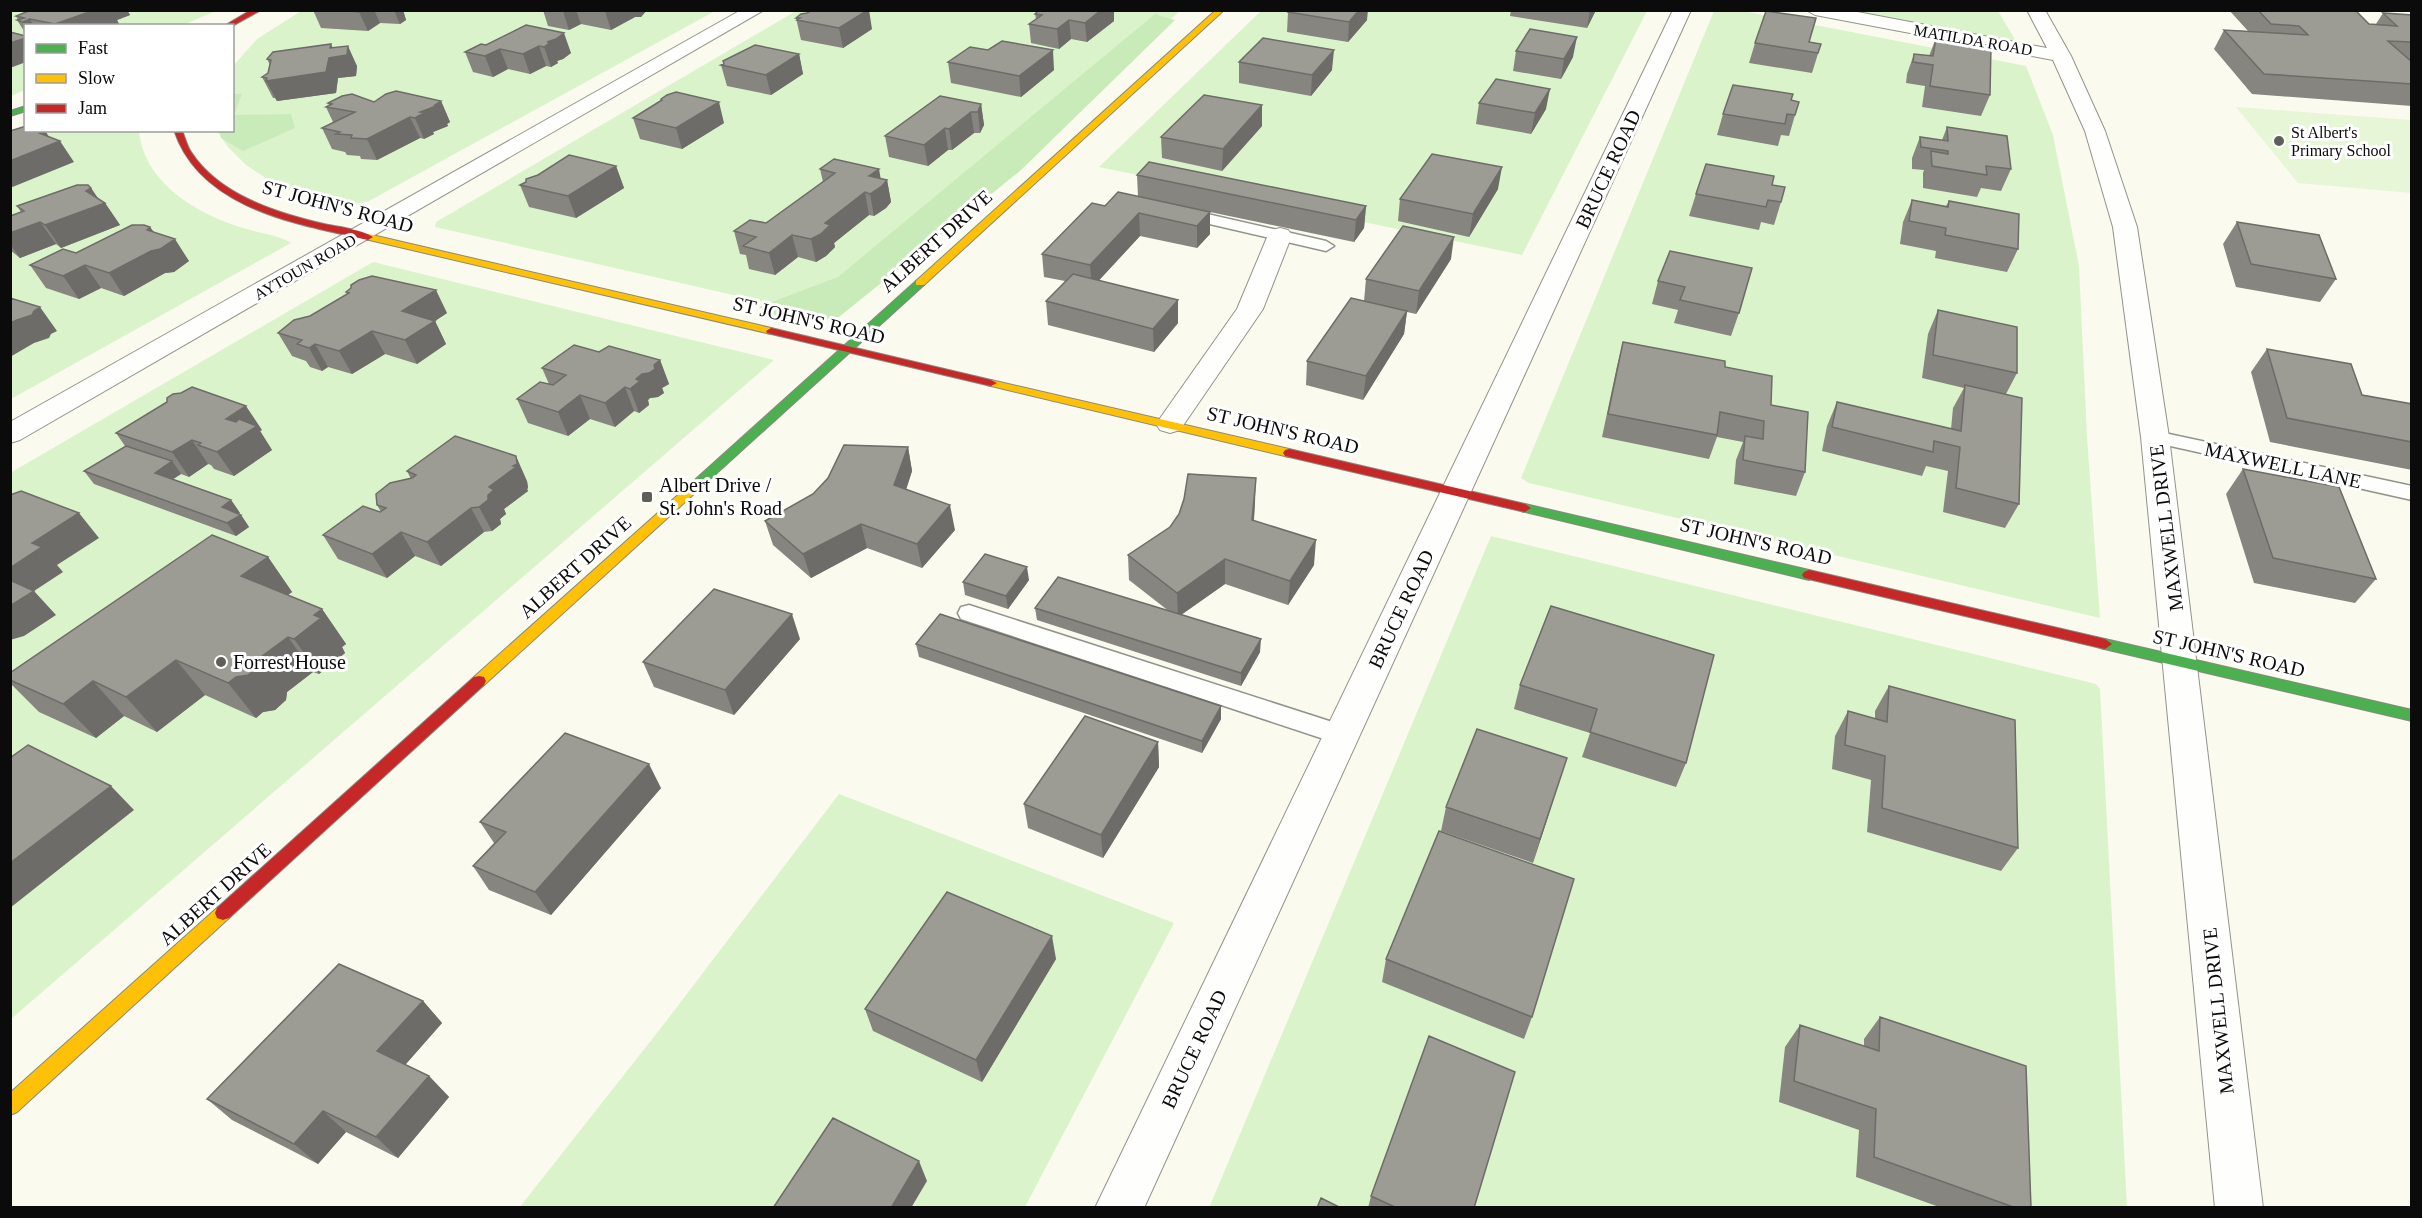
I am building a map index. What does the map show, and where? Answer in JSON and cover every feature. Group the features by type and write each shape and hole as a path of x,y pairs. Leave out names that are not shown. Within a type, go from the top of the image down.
{"street":[{"path":"231,24 258,10"},
{"name":"AYTOUN ROAD","path":"10,435 755,10"},
{"name":"ALBERT DRIVE","path":"10,1106 1221,10"},
{"name":"BRUCE ROAD","path":"1119,1208 1682,10"},
{"name":"MATILDA ROAD","path":"1815,10 2061,56"},
{"name":"MAXWELL DRIVE","path":"2036,10 2061,56 2095,131 2125,227 2155,437 2239,1208"},
{"name":"ST JOHN'S ROAD","path":"179,132 185,154 198,168 227,190 271,210 361,235 2412,716"},
{"path":"1170,424 1250,309 1280,235"}],"lane":[{"path":"1171,210 1326,246"},
{"name":"MAXWELL LANE","path":"2155,437 2412,493"},
{"path":"969,613 1342,735"}],"green space":[{"path":"11,11 216,11 185,24 24,24 24,90 11,96"},
{"path":"301,11 715,11 369,201 343,207 275,184 246,165 228,147 218,132 234,132 234,65 257,39"},
{"path":"796,11 1180,11 826,313 799,310 435,227 436,222"},
{"path":"1261,11 1647,11 1522,255 1099,167","holes":["1261,126 1223,170 1162,158"]},
{"path":"1714,11 1743,11 2026,66 2053,135 2079,266 2087,437 2100,618 1529,483 1521,478","holes":["1983,66 1922,107 1925,86"]},
{"path":"1854,11 1998,11 2016,41 1875,15"},
{"path":"1155,14 1175,20 1020,171 839,317 794,325 759,307 838,277"},
{"path":"234,94 242,94 234,115"},
{"path":"2236,107 2411,120 2411,193 2298,183"},
{"path":"291,114 295,128 243,151 221,138 220,132 234,132 234,115"},
{"path":"24,130 139,132 143,150 151,166 162,181 191,205 226,222 291,243 11,399 11,133"},
{"path":"373,262 774,360 11,1019 10,473","holes":["527,491 501,512 500,524 492,531 484,532 441,566 415,556 387,578 377,531"]},
{"path":"1491,536 2096,684 2100,689 2127,1207 1209,1208","holes":["1873,746 2001,871 1867,832 1871,780 1833,769"]},
{"path":"839,794 1174,923 1025,1207 519,1208 664,1024"}],"building":[{"path":"31,10 95,10 55,24 30,19 23,22 17,20 24,18 16,16"},
{"path":"812,10 868,10 839,28 797,20 800,18 796,18 801,14"},
{"path":"1039,10 1101,10 1085,23 1069,20 1057,29 1029,24 1042,15 1035,14"},
{"path":"1290,10 1359,10 1349,22 1288,12"},
{"path":"2258,10 2355,10 2369,24 2397,26 2383,13 2412,15 2412,42 2388,41 2412,62 2412,84 2264,74 2224,30 2308,35 2299,26 2271,24"},
{"path":"1766,11 1816,18 1809,42 1821,44 1818,53 1755,43"},
{"path":"526,25 564,33 547,42 551,42 544,47 539,46 523,54 500,49 485,56 465,52 481,44 486,45"},
{"path":"1530,29 1577,37 1564,59 1516,51"},
{"path":"10,32 24,36 24,39 10,43"},
{"path":"1263,38 1334,50 1312,75 1239,62"},
{"path":"1936,38 1991,46 1990,95 1930,86 1933,65 1913,62 1914,54 1933,56"},
{"path":"1002,41 1053,50 1019,76 948,62 970,47 988,50"},
{"path":"331,44 330,48 348,46 347,55 329,58 326,72 266,81 267,78 262,77 268,73 271,60 267,59 273,52"},
{"path":"755,45 799,54 766,75 721,65 724,64 723,61"},
{"path":"1496,79 1550,89 1535,113 1479,103"},
{"path":"1733,85 1793,94 1791,100 1799,102 1795,115 1787,114 1785,124 1723,114"},
{"path":"396,91 441,101 435,105 439,105 420,112 424,113 415,118 410,117 367,139 351,138 352,135 336,134 340,132 322,128 355,112 326,107 332,104 328,103 342,96 352,94 374,102"},
{"path":"676,92 719,102 676,128 633,118 667,95"},
{"path":"1204,95 1262,105 1223,149 1161,137"},
{"path":"940,96 981,104 978,112 971,112 949,129 945,128 924,145 885,136"},
{"path":"24,127 24,132 40,132 60,141 10,161 10,131"},
{"path":"1947,127 2007,136 2011,169 1986,166 1987,175 1932,166 1931,151 1948,154 1948,151 1921,147 1920,137 1948,141"},
{"path":"1432,154 1502,167 1473,214 1400,199"},
{"path":"569,155 616,166 568,196 520,185 526,182 526,179 538,175"},
{"path":"834,159 879,169 869,176 887,180 870,194 865,192 825,223 830,225 821,234 811,239 792,235 769,253 743,246 756,237 734,231 750,220 766,223 835,173 820,169"},
{"path":"1149,162 1366,206 1356,220 1137,175"},
{"path":"1706,164 1774,176 1772,185 1785,187 1781,202 1768,200 1766,207 1696,194"},
{"path":"77,185 88,185 91,188 86,191 105,203 45,225 40,222 10,233 10,216 24,211 17,206"},
{"path":"1118,192 1210,212 1197,226 1139,213 1090,265 1042,254 1092,203 1105,206"},
{"path":"1912,200 1948,207 1949,201 2019,214 2018,249 1945,235 1946,228 1909,221"},
{"path":"2237,222 2319,235 2336,279 2251,264"},
{"path":"132,225 144,225 150,227 147,230 175,239 160,249 151,251 109,273 85,265 63,276 30,265 63,249 76,253"},
{"path":"1403,226 1454,237 1419,291 1366,279"},
{"path":"1670,251 1752,268 1739,313 1680,300 1685,287 1658,281"},
{"path":"1073,274 1178,300 1153,329 1046,301"},
{"path":"372,276 436,290 402,311 435,321 405,340 372,331 339,351 315,344 309,348 297,344 302,340 278,333 294,320 310,316 349,293 346,292 351,285 359,280"},
{"path":"10,298 40,307 32,315 10,323"},
{"path":"1351,298 1407,311 1366,376 1307,361"},
{"path":"1938,310 2017,327 2017,373 1933,355"},
{"path":"1623,342 1725,361 1725,367 1772,376 1771,405 1808,412 1805,472 1743,460 1745,436 1763,439 1764,421 1720,412 1717,435 1608,414"},
{"path":"574,345 599,352 609,346 660,360 654,365 655,369 636,379 640,381 630,389 625,387 605,403 580,395 558,412 517,399 540,382 553,385 566,375 542,368"},
{"path":"2267,349 2351,364 2362,395 2412,404 2412,442 2287,418"},
{"path":"1965,385 2022,398 2019,504 1956,488 1960,447 1934,441 1933,452 1832,427 1837,402 1961,431"},
{"path":"192,387 246,406 226,419 236,422 239,419 257,426 217,452 198,445 201,443 192,440 172,452 116,433 167,402 167,398 173,394 181,393"},
{"path":"455,436 516,456 517,464 513,466 516,467 489,487 494,490 488,495 488,500 479,507 471,508 427,542 401,532 372,554 323,535 363,506 380,512 386,508 377,505 376,494 390,483 412,478 416,475 407,471"},
{"path":"844,445 908,447 894,485 950,505 917,544 861,524 803,554 765,521 813,494 828,478"},
{"path":"126,446 172,461 155,473 231,500 222,507 241,515 227,523 84,471"},
{"path":"2243,469 2339,487 2376,579 2273,558"},
{"path":"1188,474 1256,478 1252,520 1316,540 1290,581 1225,559 1177,593 1128,555 1170,527 1179,514"},
{"path":"21,491 79,513 32,543 42,547 10,568 10,495"},
{"path":"212,535 268,557 241,576 322,609 314,615 321,618 294,639 288,637 261,657 260,666 248,675 236,677 228,683 176,660 126,697 93,681 63,704 10,680 10,673"},
{"path":"985,554 1027,567 1006,596 963,582"},
{"path":"1058,577 1261,639 1241,673 1035,608"},
{"path":"10,580 34,591 10,606"},
{"path":"714,589 792,614 725,690 643,662"},
{"path":"1551,606 1714,655 1686,763 1590,732 1597,709 1520,685"},
{"path":"940,614 1221,706 1202,741 916,644"},
{"path":"1889,686 2015,720 2018,848 1882,808 1885,756 1845,745 1848,711 1887,722"},
{"path":"1085,716 1158,742 1101,835 1024,804"},
{"path":"1477,729 1567,758 1540,839 1446,807"},
{"path":"565,733 649,764 535,892 473,866 506,832 480,822"},
{"path":"28,745 111,786 10,863 10,758"},
{"path":"1439,831 1574,879 1532,1017 1386,959"},
{"path":"947,892 1052,936 976,1060 865,1009"},
{"path":"339,964 423,1001 377,1051 429,1076 376,1137 323,1111 294,1144 207,1099"},
{"path":"1880,1017 2026,1066 2031,1208 2016,1208 1874,1157 1876,1109 1794,1081 1800,1025 1879,1051"},
{"path":"1429,1036 1515,1072 1474,1208 1397,1208 1371,1196"},
{"path":"833,1118 919,1161 891,1208 773,1208"},
{"path":"1321,1198 1341,1208 1317,1208"}],"traffic: fast":[{"path":"10,114 24,109"},
{"path":"692,489 920,283"},
{"path":"1525,508 1809,575"},
{"path":"2105,644 2412,716"}],"traffic: slow":[{"path":"920,283 1221,10"},
{"path":"368,237 771,331"},
{"path":"991,383 1289,453"},
{"path":"479,681 692,489"},
{"path":"10,1106 223,913"}],"traffic: jam":[{"path":"231,24 258,10"},
{"path":"179,132 189,156 205,174 247,202 270,212 368,237"},
{"path":"771,331 991,383"},
{"path":"1289,453 1525,508"},
{"path":"1809,575 2105,644"},
{"path":"223,913 479,681"}],"place":[{"name":"St Albert's Primary School","path":"2279,141"},
{"name":"Albert Drive / St. John's Road","path":"647,497"},
{"name":"Forrest House","path":"221,662"}]}
